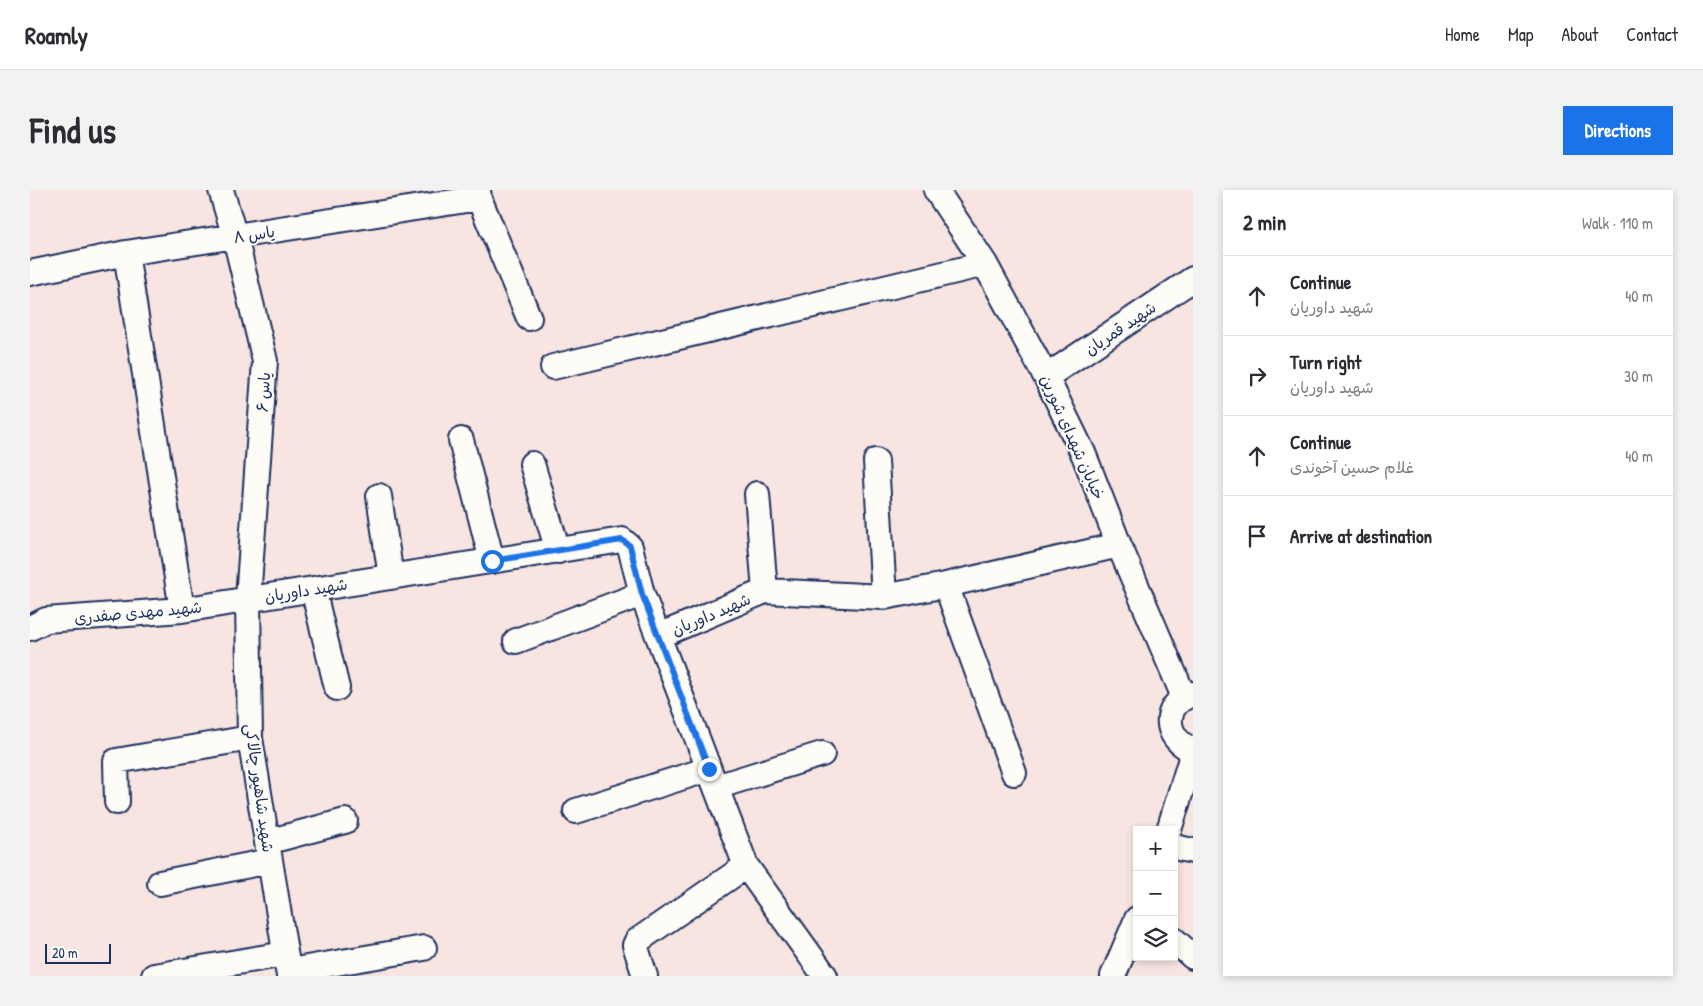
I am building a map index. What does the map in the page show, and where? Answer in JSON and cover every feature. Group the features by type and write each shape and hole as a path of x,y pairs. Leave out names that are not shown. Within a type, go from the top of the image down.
{"street":[{"name":"یاس ۶","path":"221,190 235,237 265,361 248,599"},
{"name":"خیابان شهدای شورین","path":"936,190 985,264 1046,377 1084,455 1119,545 1189,696"},
{"name":"یاس ۸","path":"30,273 126,254 235,237 479,194"},
{"path":"479,194 529,318"},
{"path":"126,254 182,610"},
{"path":"553,367 985,264"},
{"name":"شهید قمریان","path":"1046,377 1193,279"},
{"path":"461,440 492,561"},
{"path":"876,461 884,597"},
{"path":"532,464 558,551"},
{"path":"757,494 765,591"},
{"path":"379,496 391,577"},
{"name":"شهید داوریان","path":"248,599 622,540 630,546 642,594 659,636 765,591 884,597 946,585 1119,545"},
{"path":"946,585 1014,773"},
{"path":"314,589 336,688"},
{"path":"516,641 642,594"},
{"name":"شهید مهدی صفدری","path":"30,628 46,620 182,610 248,599"},
{"name":"شهید شاهپور چالاکی","path":"248,599 250,738 288,967"},
{"path":"659,636 746,866 825,976"},
{"path":"1170,826 1193,751 1178,742 1172,735 1170,727 1172,709 1177,702 1189,696"},
{"path":"117,802 116,761 250,738"},
{"path":"576,812 712,778 822,754"},
{"path":"160,883 268,851 345,821"},
{"path":"1178,848 1193,851"},
{"path":"645,976 635,945 637,941 746,866"},
{"path":"1114,976 1133,929"},
{"path":"1178,944 1193,957"},
{"path":"154,976 288,967 424,948"}],"route":[{"path":"492,561 622,540 630,546 642,594 709,769"}]}
